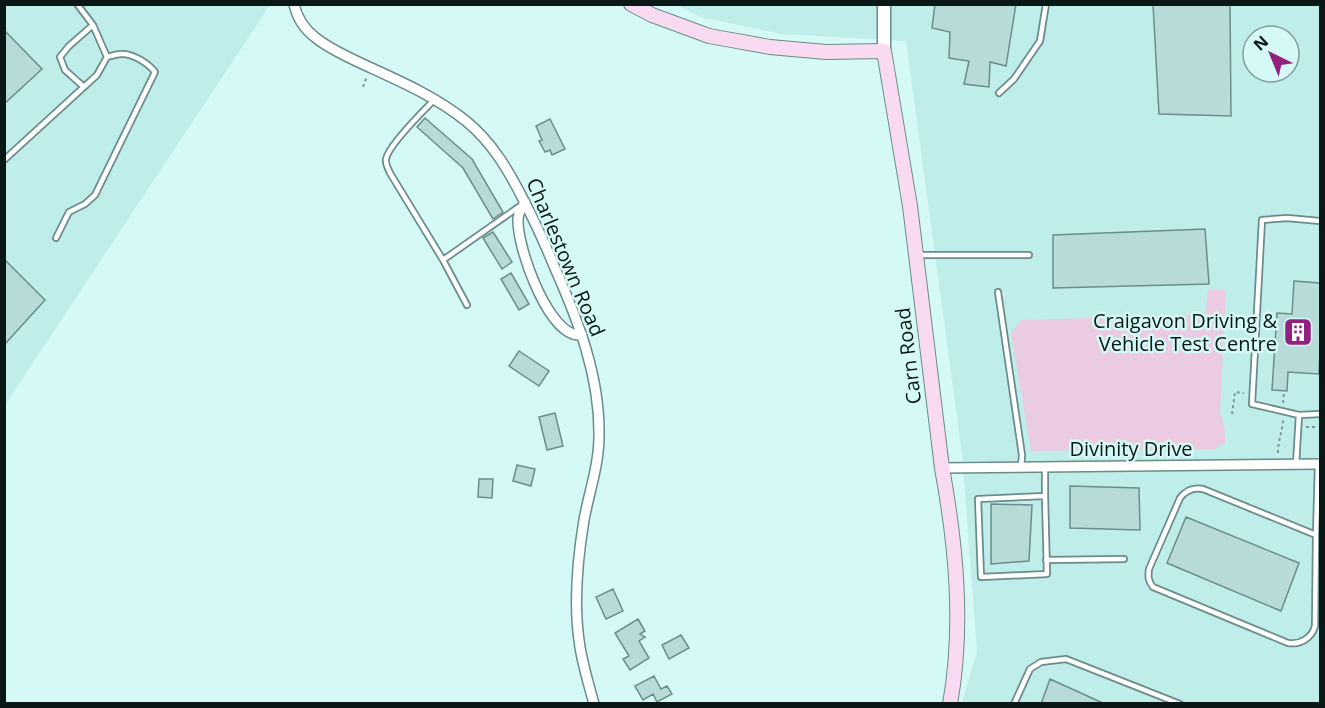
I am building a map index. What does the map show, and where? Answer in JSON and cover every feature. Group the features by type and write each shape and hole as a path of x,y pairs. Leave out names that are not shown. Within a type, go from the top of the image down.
{"main road":[{"path":"630,4 652,15 709,36 770,47 826,52 884,51"},
{"name":"Carn Road","path":"884,51 910,206 949,509 958,607 950,704"}],"street":[{"name":"Charlestown Road","path":"294,4 300,22 315,38 346,56 435,99 466,121 487,141 502,161 525,202 573,307 591,368 599,422 597,457 581,543 576,603 580,648 594,704"},
{"name":"Carn Road","path":"884,4 884,51"},
{"path":"525,202 519,213 518,230 527,267 539,293 557,321 574,334 582,335"},
{"name":"Divinity Drive","path":"942,468 1319,464"}],"lane":[{"path":"77,4 93,25 107,57"},
{"path":"999,93 1014,79 1040,41 1046,4"},
{"path":"84,87 65,70 60,57 93,25"},
{"path":"4,160 97,75 107,57 130,55 150,66 155,72 95,195 85,204 69,212 56,238"},
{"path":"435,99 389,151 386,161 390,173 443,260 467,305"},
{"path":"443,260 525,202"},
{"path":"1320,221 1287,218 1262,220 1252,404 1299,415 1320,414"},
{"path":"916,255 1029,255"},
{"path":"998,292 1022,455 1021,467"},
{"path":"1296,465 1299,415"},
{"path":"1316,535 1203,489 1192,489 1180,498 1149,569 1149,580 1153,587 1288,643 1298,644 1310,636 1315,626 1319,464"},
{"path":"1045,466 1047,574 981,577 978,499 1045,496"},
{"path":"1046,560 1124,560"},
{"path":"1014,704 1030,669 1041,662 1066,659 1180,704"}],"path":[{"path":"1232,414 1235,393 1253,393"},
{"path":"1278,453 1278,442 1283,429 1284,393"}],"shaded area":[{"path":"5,5 270,5 5,405"},
{"path":"676,5 1320,5 1320,703 962,703 977,651 962,454 906,41 781,34 701,17"},
{"path":"1208,290 1226,290 1220,415 1224,425 1225,444 1219,445 1216,449 1031,451 1011,333 1021,320 1205,315"}],"building":[{"path":"935,4 1016,4 1006,66 990,62 989,87 964,84 969,61 949,58 950,32 932,28"},
{"path":"1153,4 1230,4 1231,116 1159,114"},
{"path":"4,30 42,69 4,104"},
{"path":"425,118 472,159 503,212 493,219 463,168 417,127"},
{"path":"550,119 565,149 552,155 550,150 545,152 539,141 542,140 536,126"},
{"path":"1205,229 1209,284 1053,288 1053,235"},
{"path":"493,232 512,262 502,269 483,238"},
{"path":"4,259 45,300 4,345"},
{"path":"511,273 529,304 519,310 501,279"},
{"name":"Craigavon Driving & Vehicle Test Centre","path":"1294,281 1320,283 1319,374 1288,372 1287,391 1272,390 1277,313 1292,314"},
{"path":"519,351 549,371 539,386 509,366"},
{"path":"555,413 563,446 547,450 539,417"},
{"path":"517,465 535,469 531,486 513,481"},
{"path":"479,479 493,479 492,498 478,497"},
{"path":"1070,486 1139,488 1140,530 1070,528"},
{"path":"991,504 1032,505 1029,561 991,564"},
{"path":"1186,517 1299,563 1281,611 1167,563"},
{"path":"613,589 623,611 606,619 596,597"},
{"path":"638,619 645,631 640,634 645,637 639,641 649,658 630,670 623,659 629,656 615,633"},
{"path":"681,635 689,648 669,659 662,645"},
{"path":"654,676 661,689 667,686 672,694 657,702 653,694 643,700 635,686"},
{"path":"1050,679 1105,704 1041,704"}],"place":[{"name":"Craigavon Driving & Vehicle Test Centre","path":"1298,332"}]}
